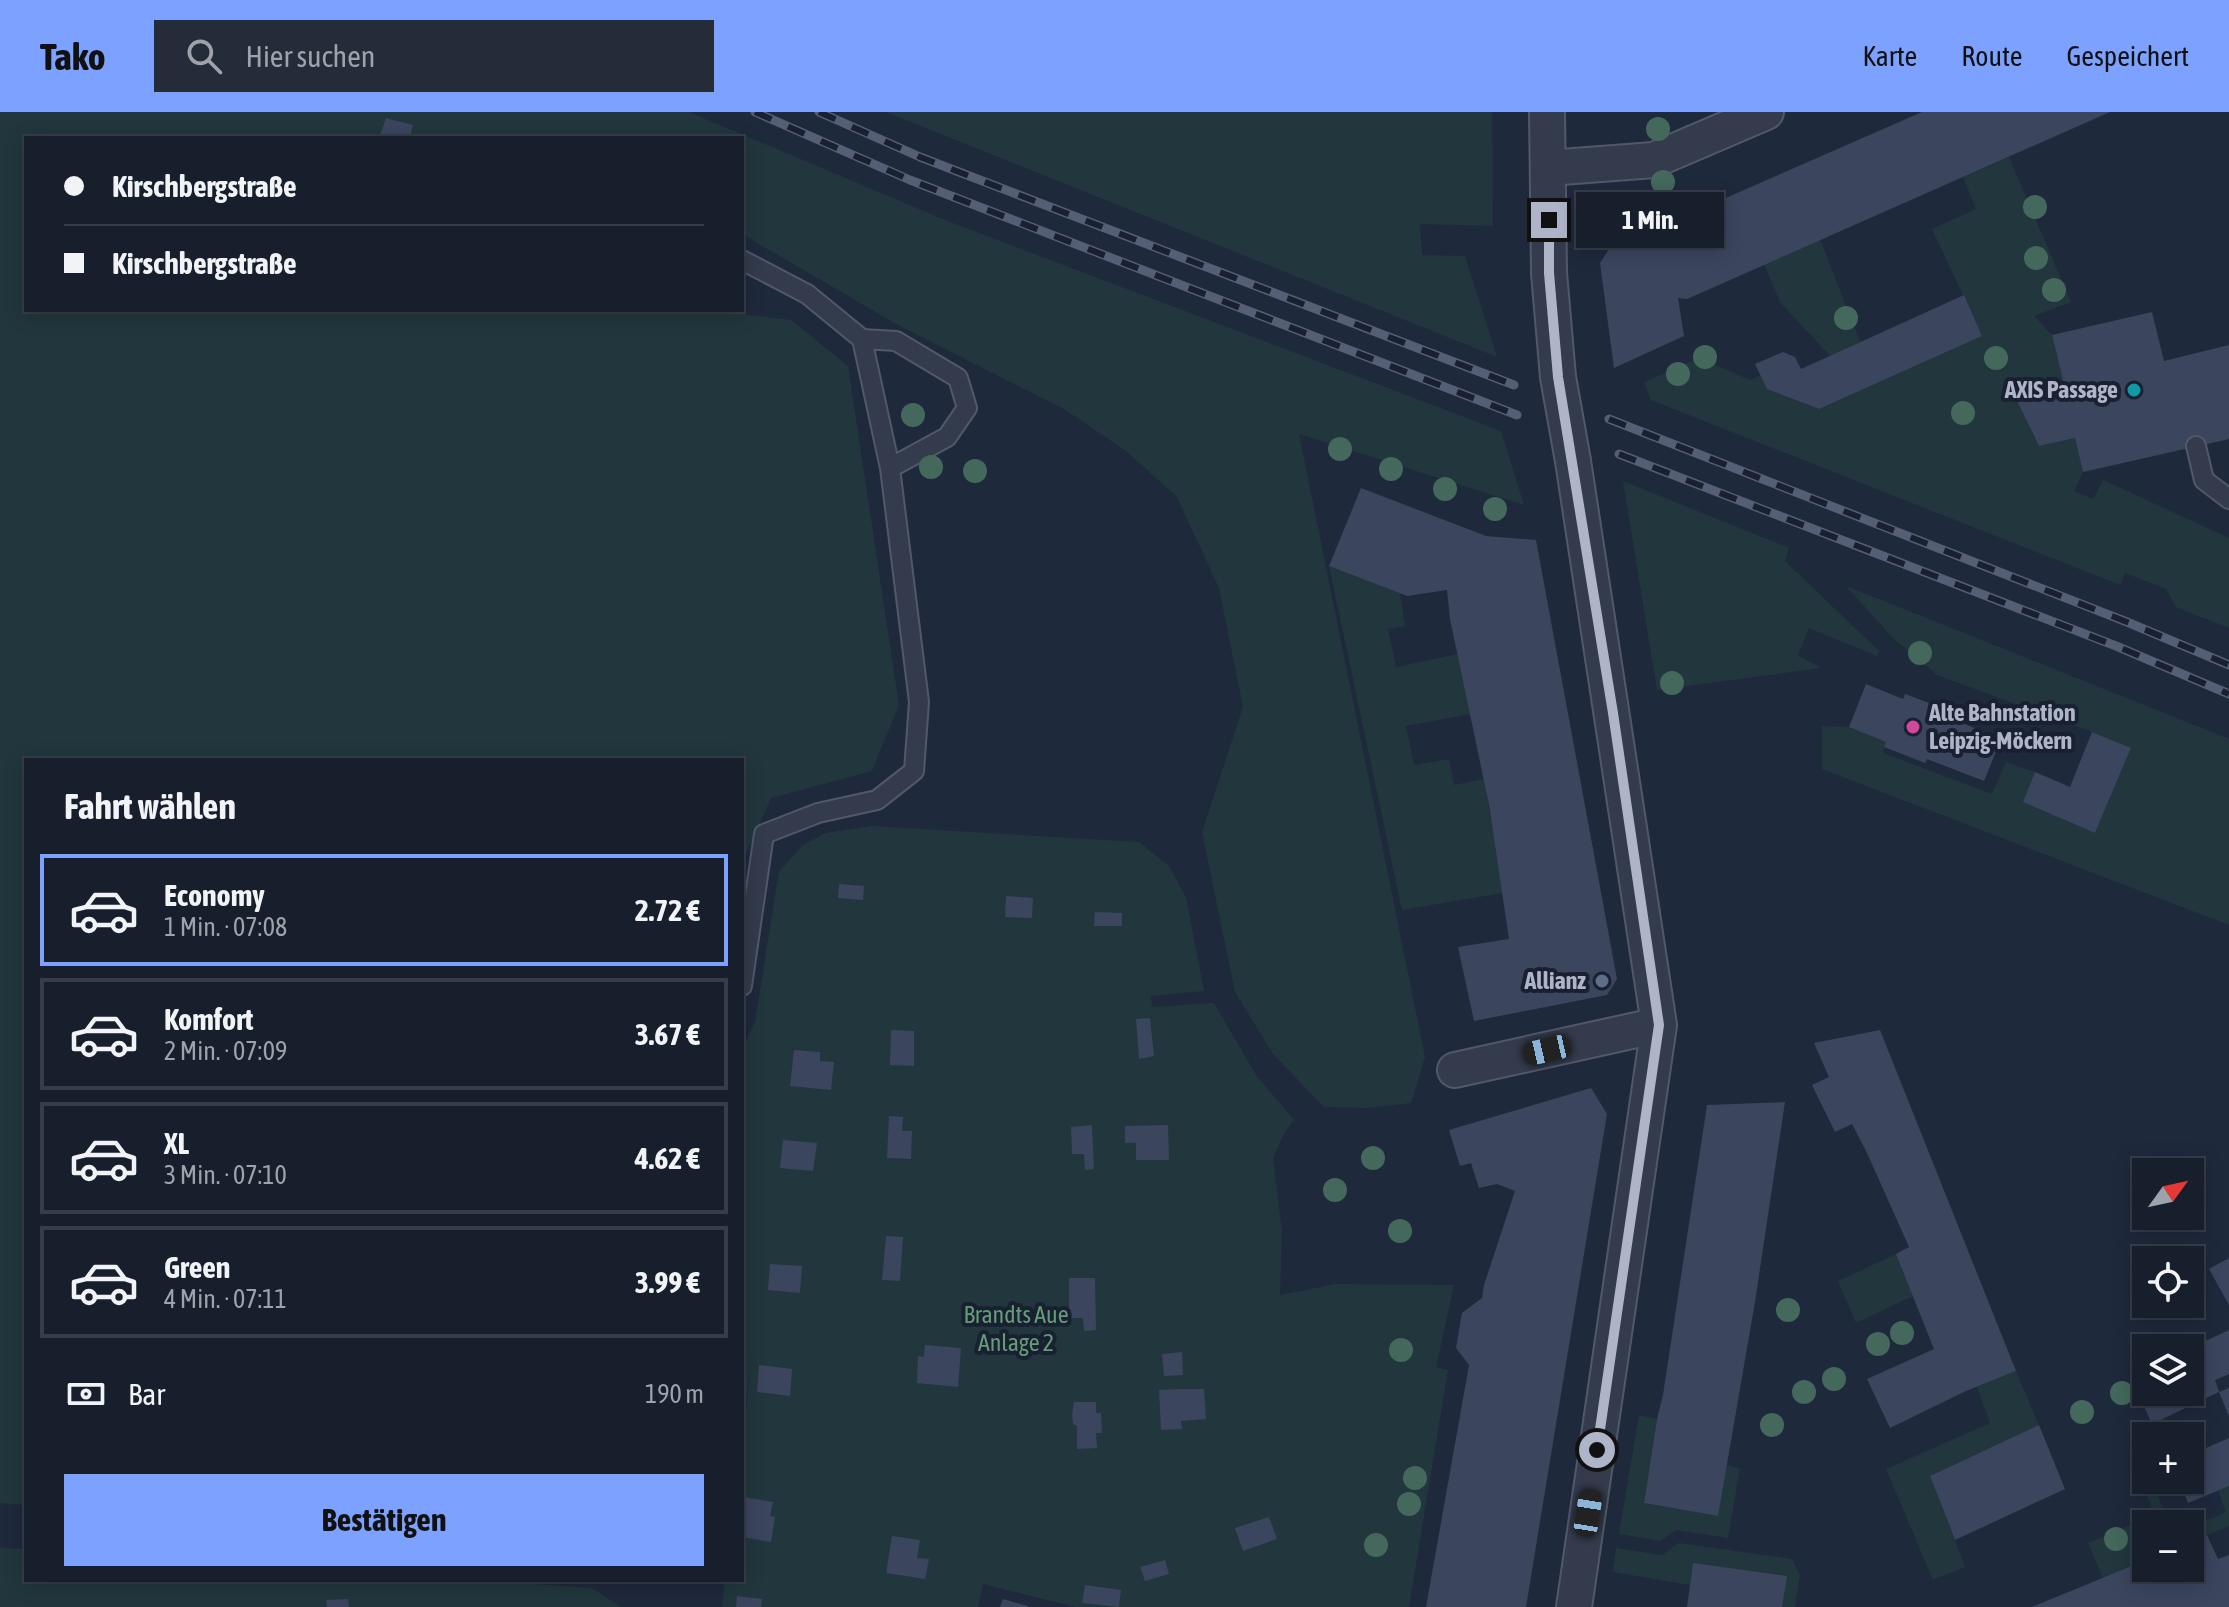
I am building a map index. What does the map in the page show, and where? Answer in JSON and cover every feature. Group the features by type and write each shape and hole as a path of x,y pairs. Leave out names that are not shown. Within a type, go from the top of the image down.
{"street":[{"path":"1547,112 1549,273 1558,377 1659,1025 1574,1607"},
{"path":"1548,168 1654,160 1766,112"},
{"path":"1455,1070 1659,1025"}],"lane":[{"path":"744,261 807,294 862,339 896,341 958,378 967,408 947,437 890,468"},
{"path":"744,972 764,834 818,813 877,800 914,771 919,702 890,468 862,339"},
{"path":"2196,446 2204,480 2229,499"}],"green space":[{"path":"0,112 689,112 945,220 1501,431 1524,505 1299,434 1425,1057 1411,1103 1367,1108 1324,1107 1273,1054 1235,992 1202,832 1243,707 1219,588 1177,497 1126,451 1064,409 898,325 744,235 744,136 24,136 24,312 723,312 791,320 848,366 899,705 872,771 771,798 744,859 744,758 24,758 24,1505 0,1503"},
{"path":"886,112 1492,112 1493,226 1420,224 1422,255 1465,256 1497,357"},
{"path":"2009,157 2071,302 2034,316 2052,335 2064,384 2014,396 2039,446 2075,438 2083,472 2074,491 2093,499 2103,480 2229,538 2229,628 2176,607 2166,589 2125,573 2120,585 1651,400 1644,382 1699,358 1750,380 1761,375 1767,389 1819,409 1982,336 1932,229 1976,209 1963,177"},
{"path":"1687,201 1699,210 1609,249 1615,233"},
{"path":"1820,239 1860,342 1830,356 1780,302 1764,264"},
{"path":"1623,481 1789,548 1785,561 1879,651 1877,656 1809,628 1798,655 1821,668 1657,690"},
{"path":"1329,566 1400,593 1405,626 1388,629 1396,667 1458,654 1471,714 1406,726 1414,765 1449,759 1454,785 1484,779 1503,893 1402,910"},
{"path":"1846,586 2229,739 2229,925 1822,769 1822,726 1849,727 1886,742 1883,753 1992,794 2006,762 2035,772 2023,802 2095,833 2131,749 1937,675 1893,638"},
{"name":"Brandts Aue Anlage 2","path":"871,826 1139,842 1169,866 1186,897 1204,991 1151,996 1152,1007 1214,1003 1256,1075 1294,1120 1273,1158 1282,1232 1280,1295 1336,1284 1454,1285 1436,1367 1448,1370 1409,1607 1076,1607 983,1584 978,1607 722,1607 725,1582 744,1582 744,1425 755,1334 744,1416 744,1046 755,1022 779,872 803,845 826,833"},
{"path":"1896,1254 1913,1296 1856,1323 1838,1281"},
{"path":"2016,1371 2039,1425 1930,1476 1965,1567 1933,1580 1886,1469 1990,1423 1977,1387"},
{"path":"1639,1415 1657,1419 1644,1503 1717,1516 1726,1465 1740,1468 1728,1538 1676,1530 1660,1541 1619,1534"},
{"path":"2229,1486 2229,1526 2204,1536 2204,1522 2226,1512 2218,1491"},
{"path":"2146,1494 2157,1494 2164,1510 2153,1510"},
{"path":"2132,1525 2132,1566 2103,1578 2088,1543"},
{"path":"1679,1543 1792,1559 1800,1575 1795,1607 1782,1607 1786,1576 1693,1564 1690,1585 1613,1572 1616,1548 1662,1555"},
{"path":"0,1548 24,1549 24,1582 510,1582 592,1588 621,1607 0,1607"}],"building":[{"path":"1922,112 2110,112 1687,299 1678,298 1684,336 1614,368 1600,263 1609,249"},
{"path":"386,118 413,125 410,136 380,136"},
{"path":"1964,295 1982,336 1819,409 1767,389 1755,364 1783,352 1795,357 1801,369"},
{"name":"AXIS Passage","path":"2152,312 2164,361 2229,345 2229,439 2083,472 2075,438 2039,446 2014,395 2064,384 2052,335"},
{"path":"1361,488 1486,536 1536,540 1617,979 1607,995 1474,1021 1458,947 1509,939 1489,805 1450,619 1447,590 1407,596 1329,566"},
{"path":"1866,684 1903,699 1905,694 1945,709 1943,715 2001,739 1984,781 1927,759 1925,763 1884,747 1886,742 1849,727"},
{"path":"2092,732 2131,748 2095,833 2023,802 2035,772 2070,787"},
{"path":"839,884 864,886 863,900 838,898"},
{"path":"1006,896 1033,898 1032,918 1005,917"},
{"path":"1095,912 1122,913 1122,926 1094,926"},
{"path":"1150,1018 1154,1056 1139,1059 1136,1019"},
{"path":"891,1030 914,1031 914,1066 890,1065"},
{"path":"1880,1030 2016,1371 1890,1428 1867,1379 1934,1349 1896,1254 1909,1247 1867,1153 1852,1124 1835,1132 1812,1085 1829,1077 1814,1043"},
{"path":"794,1050 820,1052 820,1061 834,1062 831,1090 790,1086"},
{"path":"1591,1088 1607,1114 1526,1607 1426,1607 1469,1365 1456,1348 1462,1313 1482,1298 1515,1191 1497,1184 1479,1188 1471,1163 1460,1166 1449,1130"},
{"path":"1785,1102 1718,1516 1644,1503 1707,1105"},
{"path":"889,1116 903,1117 902,1131 912,1131 911,1159 887,1158"},
{"path":"1092,1125 1094,1169 1085,1170 1084,1154 1072,1154 1071,1127"},
{"path":"1168,1125 1169,1160 1136,1160 1136,1143 1125,1143 1125,1126"},
{"path":"783,1140 817,1143 813,1171 780,1168"},
{"path":"886,1236 903,1237 900,1281 882,1280"},
{"path":"2229,1258 2229,1305 2209,1269"},
{"path":"770,1264 802,1266 800,1293 768,1290"},
{"path":"1069,1278 1095,1278 1096,1330 1084,1331 1083,1318 1069,1318"},
{"path":"2229,1330 2229,1374 2215,1380 2219,1392 2204,1399 2204,1342"},
{"path":"925,1345 961,1348 958,1387 917,1383 918,1356 924,1357"},
{"path":"1182,1352 1183,1375 1164,1376 1162,1354"},
{"path":"759,1365 792,1369 790,1396 757,1392"},
{"path":"2229,1388 2229,1416 2219,1392"},
{"path":"1204,1389 1206,1419 1181,1421 1182,1429 1161,1430 1159,1390"},
{"path":"1074,1402 1096,1402 1096,1413 1101,1413 1102,1433 1096,1433 1097,1448 1077,1449 1077,1426 1073,1424 1072,1415"},
{"path":"2144,1406 2190,1406 2156,1422 2151,1422"},
{"path":"2039,1425 2065,1489 1955,1540 1930,1476"},
{"path":"2229,1438 2229,1486 2188,1503 2184,1494 2204,1494 2204,1449"},
{"path":"744,1497 773,1502 770,1516 775,1517 771,1542 744,1537"},
{"path":"1269,1517 1277,1539 1243,1551 1235,1528"},
{"path":"2207,1535 2218,1559 2229,1555 2229,1607 2032,1607 2132,1566 2132,1582 2204,1582 2204,1536"},
{"path":"892,1536 920,1540 917,1558 929,1559 925,1579 886,1573"},
{"path":"1165,1560 1169,1574 1145,1581 1140,1567"},
{"path":"1693,1563 1787,1576 1782,1607 1687,1607"},
{"path":"1085,1585 1121,1590 1119,1607 1082,1603"},
{"path":"737,1596 762,1599 761,1607 736,1607"},
{"path":"348,1599 349,1607 327,1607 326,1600"},
{"path":"1003,1599 1028,1606 1028,1607 1000,1607"}],"railway":[{"path":"755,112 910,180 1517,415"},
{"path":"819,112 920,157 1514,385"},
{"path":"1609,419 2229,665"},
{"path":"1619,454 2116,646 2229,694"}],"place":[{"name":"AXIS Passage","path":"2134,390"},
{"name":"Alte Bahnstation Leipzig-Möckern","path":"1913,727"},
{"name":"Allianz","path":"1602,981"}],"route":[{"path":"1549,220 1549,273 1558,377 1613,713 1659,1025 1597,1450"}]}
